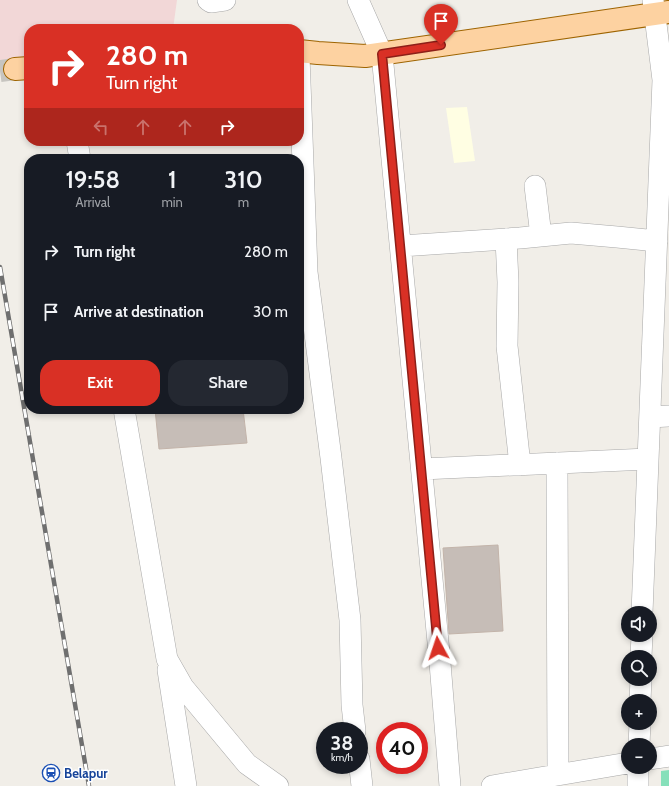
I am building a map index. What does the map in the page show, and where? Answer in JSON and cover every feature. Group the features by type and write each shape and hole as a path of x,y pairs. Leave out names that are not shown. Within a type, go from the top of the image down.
{"main road":[{"path":"304,52 365,56 382,54 659,9"}],"street":[{"path":"208,0 211,2 224,0"},
{"path":"358,0 382,54 422,469 450,786"},
{"path":"642,606 648,459 659,416 657,241 664,156 663,80 659,9"},
{"path":"535,186 541,236"},
{"path":"304,191 307,272 350,620 352,705 354,722"},
{"path":"401,246 571,233 657,241"},
{"path":"506,239 508,282 507,346 520,465"},
{"path":"125,414 167,659 186,786"},
{"path":"422,469 648,459"},
{"path":"558,463 558,775"},
{"path":"167,659 183,687 247,764 278,786"},
{"path":"657,758 669,756"},
{"path":"497,786 621,764"},
{"path":"361,774 362,786"},
{"path":"638,774 638,786"}],"shaded area":[{"path":"0,0 177,0 174,24 24,24 24,58 0,62"},
{"path":"467,107 475,161 454,163 446,108"}],"green space":[{"path":"669,770 669,786 661,786 661,771"}],"building":[{"path":"156,414 244,414 247,443 159,449"},
{"path":"498,545 503,631 449,634 443,548"}],"tunnel":[{"path":"0,71 15,69"}],"railway":[{"path":"0,267 24,407"},
{"path":"25,414 89,786"}],"place":[{"name":"Belapur","path":"51,773"}],"route":[{"path":"438,648 382,54 441,45"}]}
